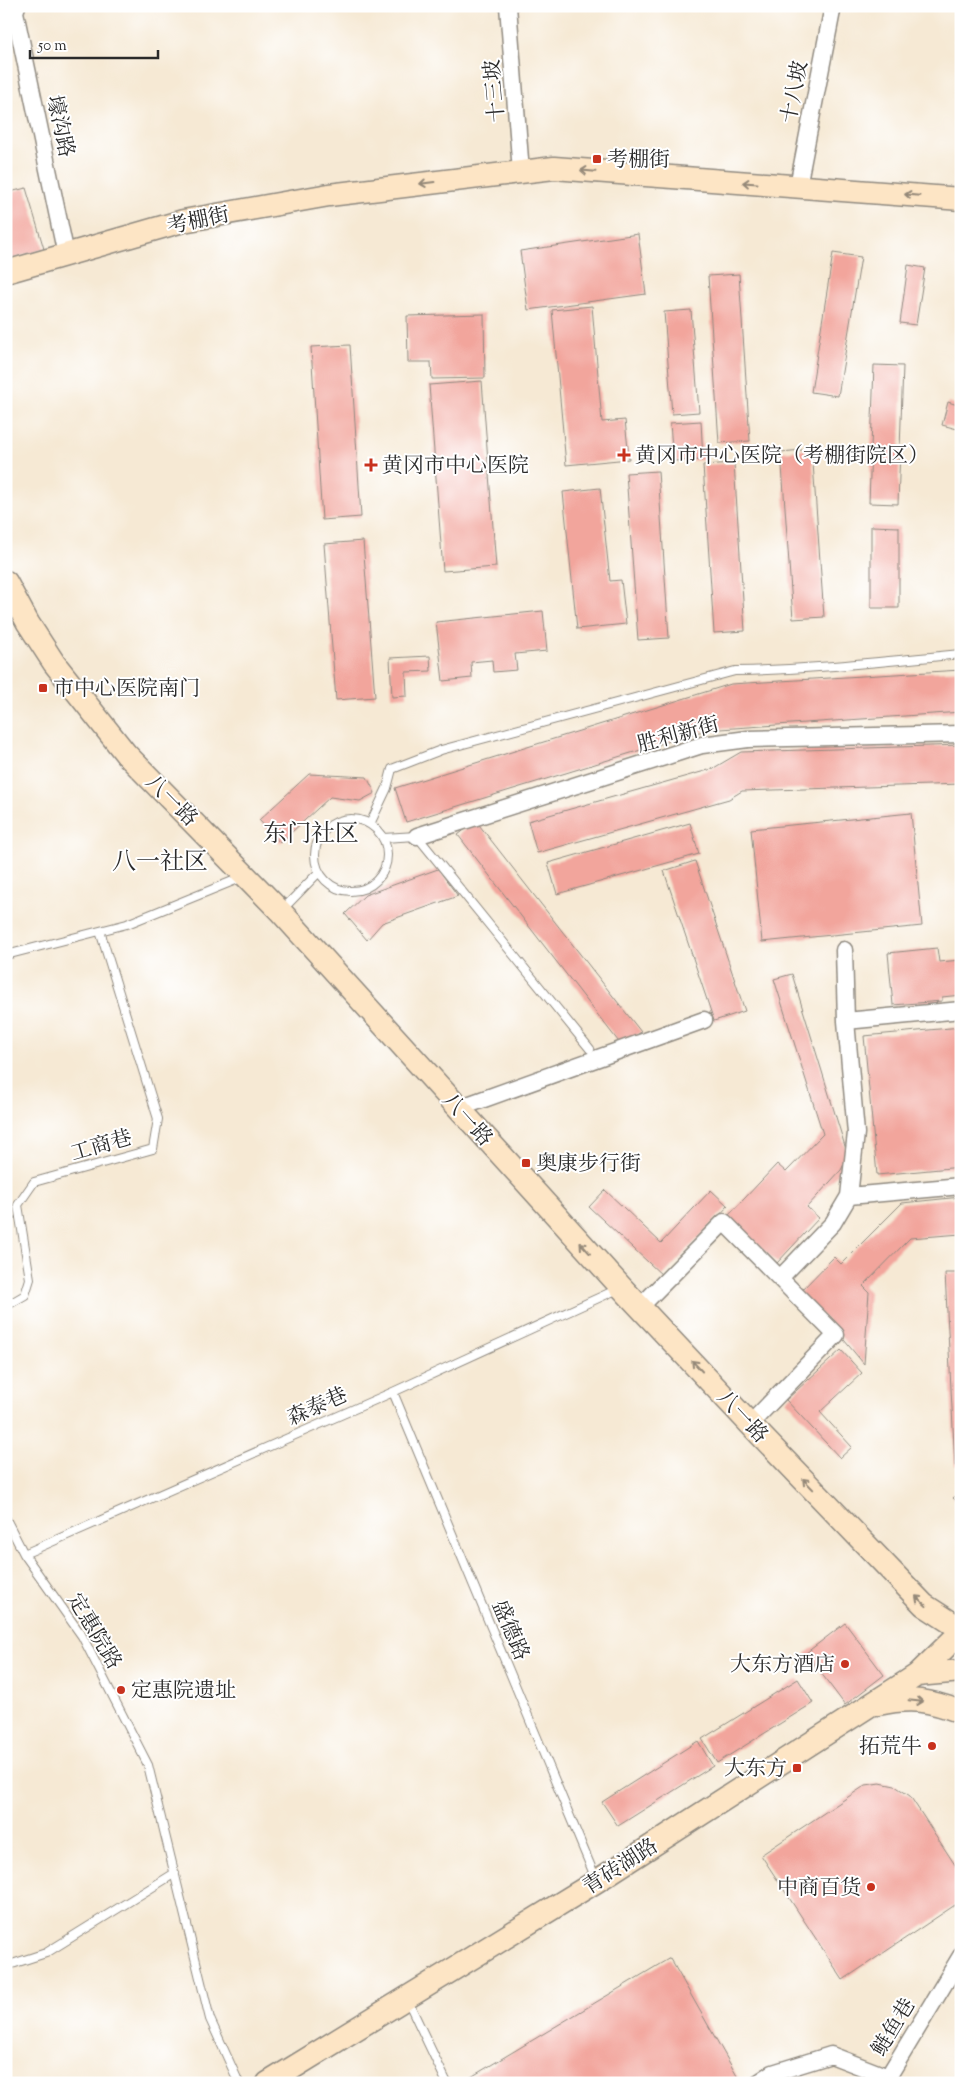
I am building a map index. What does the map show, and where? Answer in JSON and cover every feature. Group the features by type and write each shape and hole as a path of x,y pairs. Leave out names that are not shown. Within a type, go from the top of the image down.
{"main road":[{"name":"考棚街","path":"6,272 183,222 329,195 554,168 961,199"},
{"path":"6,264 36,263"},
{"path":"6,283 36,263"},
{"name":"八一路","path":"6,582 28,623 54,663 126,754 281,912 622,1288 750,1424 924,1605 961,1631"},
{"name":"青砖湖路","path":"268,2083 597,1881 917,1675 961,1631"},
{"path":"917,1675 961,1671"},
{"path":"869,1706 903,1699 935,1702 961,1712"}],"street":[{"name":"壕沟路","path":"17,6 15,12 66,255"},
{"name":"十三坡","path":"508,6 521,172"},
{"name":"十八坡","path":"798,186 832,6"},
{"name":"胜利新街","path":"417,836 702,745 748,739 961,734"},
{"path":"780,1278 833,1223 849,1196 856,1133 846,1021 844,950"},
{"path":"846,1021 961,1010"},
{"path":"459,1108 704,1020"},
{"path":"849,1196 961,1186"},
{"path":"640,1307 724,1222 836,1335 750,1424"},
{"name":"鲢鱼巷","path":"758,2083 773,2073 831,2055 887,2080 961,1956"}],"lane":[{"path":"370,824 387,788 392,768 441,750 735,670 842,666 961,654"},
{"path":"352,819 370,824 383,838 387,856 386,865 376,882 368,887 350,891 341,890 325,880 319,872 315,854 316,845 326,829 342,820 352,819"},
{"path":"383,838 417,836 590,1049"},
{"path":"281,912 319,872"},
{"path":"6,955 127,924 245,876"},
{"name":"工商巷","path":"6,1306 25,1295 30,1279 18,1205 34,1182 153,1149 158,1119 100,931"},
{"name":"森泰巷","path":"24,1554 393,1392 622,1288"},
{"name":"盛德路","path":"393,1392 597,1881"},
{"name":"定惠院路","path":"6,1519 24,1554 82,1636 148,1765 210,2019 239,2083"},
{"path":"6,1966 46,1953 175,1873"},
{"path":"407,1998 447,2083"}],"building":[{"path":"26,188 44,249 6,261 6,193"},
{"path":"638,234 646,294 528,310 520,251"},
{"path":"833,253 861,257 838,396 811,392"},
{"path":"908,265 925,268 916,325 900,323"},
{"path":"739,274 750,441 719,443 708,276"},
{"path":"592,306 602,422 625,420 629,459 566,465 552,310"},
{"path":"691,310 699,412 672,414 664,312"},
{"path":"484,314 485,378 432,379 431,362 408,362 407,316"},
{"path":"350,345 361,517 322,520 311,347"},
{"path":"874,365 903,366 898,504 869,503"},
{"path":"482,381 496,567 443,571 429,385"},
{"path":"948,402 961,406 961,430 942,425"},
{"path":"701,421 703,460 673,461 670,423"},
{"path":"812,449 824,617 793,619 781,452"},
{"path":"734,463 745,631 714,633 703,465"},
{"path":"658,471 669,638 638,640 626,473"},
{"path":"600,488 610,581 621,580 626,624 577,629 563,492"},
{"path":"871,526 899,527 899,608 871,608"},
{"path":"363,541 375,697 336,700 324,544"},
{"path":"543,611 547,651 515,654 517,670 493,672 492,660 471,662 472,678 443,681 436,622"},
{"path":"430,656 431,671 406,672 407,696 392,697 390,658"},
{"path":"961,670 961,712 706,730 406,822 395,788 731,684"},
{"path":"961,745 961,784 742,791 729,799 537,853 528,821 712,769 741,752"},
{"path":"309,774 367,777 375,793 360,801 330,797 280,843 259,820"},
{"path":"911,813 922,926 762,942 751,829"},
{"path":"476,821 641,1032 622,1046 458,835"},
{"path":"690,823 699,854 557,894 548,863"},
{"path":"695,861 745,1011 714,1021 664,871"},
{"path":"438,869 458,896 382,923 367,940 345,914 365,895"},
{"path":"937,948 939,962 961,960 961,995 942,997 942,1001 893,1005 888,953"},
{"path":"792,974 848,1156 841,1170 807,1207 819,1218 777,1263 728,1216 777,1164 786,1172 823,1134 774,979"},
{"path":"961,1027 961,1167 877,1175 864,1036"},
{"path":"605,1190 661,1243 711,1190 728,1206 663,1276 589,1207"},
{"path":"961,1197 961,1234 910,1238 863,1286 869,1292 864,1364 834,1328 799,1293 834,1257 841,1264 902,1203"},
{"path":"945,1273 961,1273 961,1465 955,1466"},
{"path":"841,1350 862,1373 820,1412 852,1447 840,1458 786,1400"},
{"path":"961,1491 961,1505 953,1498"},
{"name":"大东方酒店","path":"845,1623 884,1675 845,1705 806,1653"},
{"path":"798,1679 813,1703 717,1763 702,1739"},
{"path":"698,1741 713,1766 618,1826 602,1802"},
{"name":"中商百货","path":"880,1783 895,1786 910,1796 961,1874 961,1901 843,1980 761,1855 866,1785"},
{"path":"670,1958 741,2083 461,2083"}],"place":[{"name":"考棚街","path":"597,159"},
{"name":"黄冈市中心医院（考棚街院区）","path":"624,455"},
{"name":"黄冈市中心医院","path":"371,465"},
{"name":"市中心医院南门","path":"43,688"},
{"name":"奥康步行街","path":"526,1163"},
{"name":"大东方酒店","path":"845,1664"},
{"name":"定惠院遗址","path":"121,1690"},
{"name":"拓荒牛","path":"932,1746"},
{"name":"大东方","path":"797,1768"},
{"name":"中商百货","path":"871,1887"}],"district":[{"name":"东门社区","path":"311,833"},
{"name":"八一社区","path":"160,861"}]}
